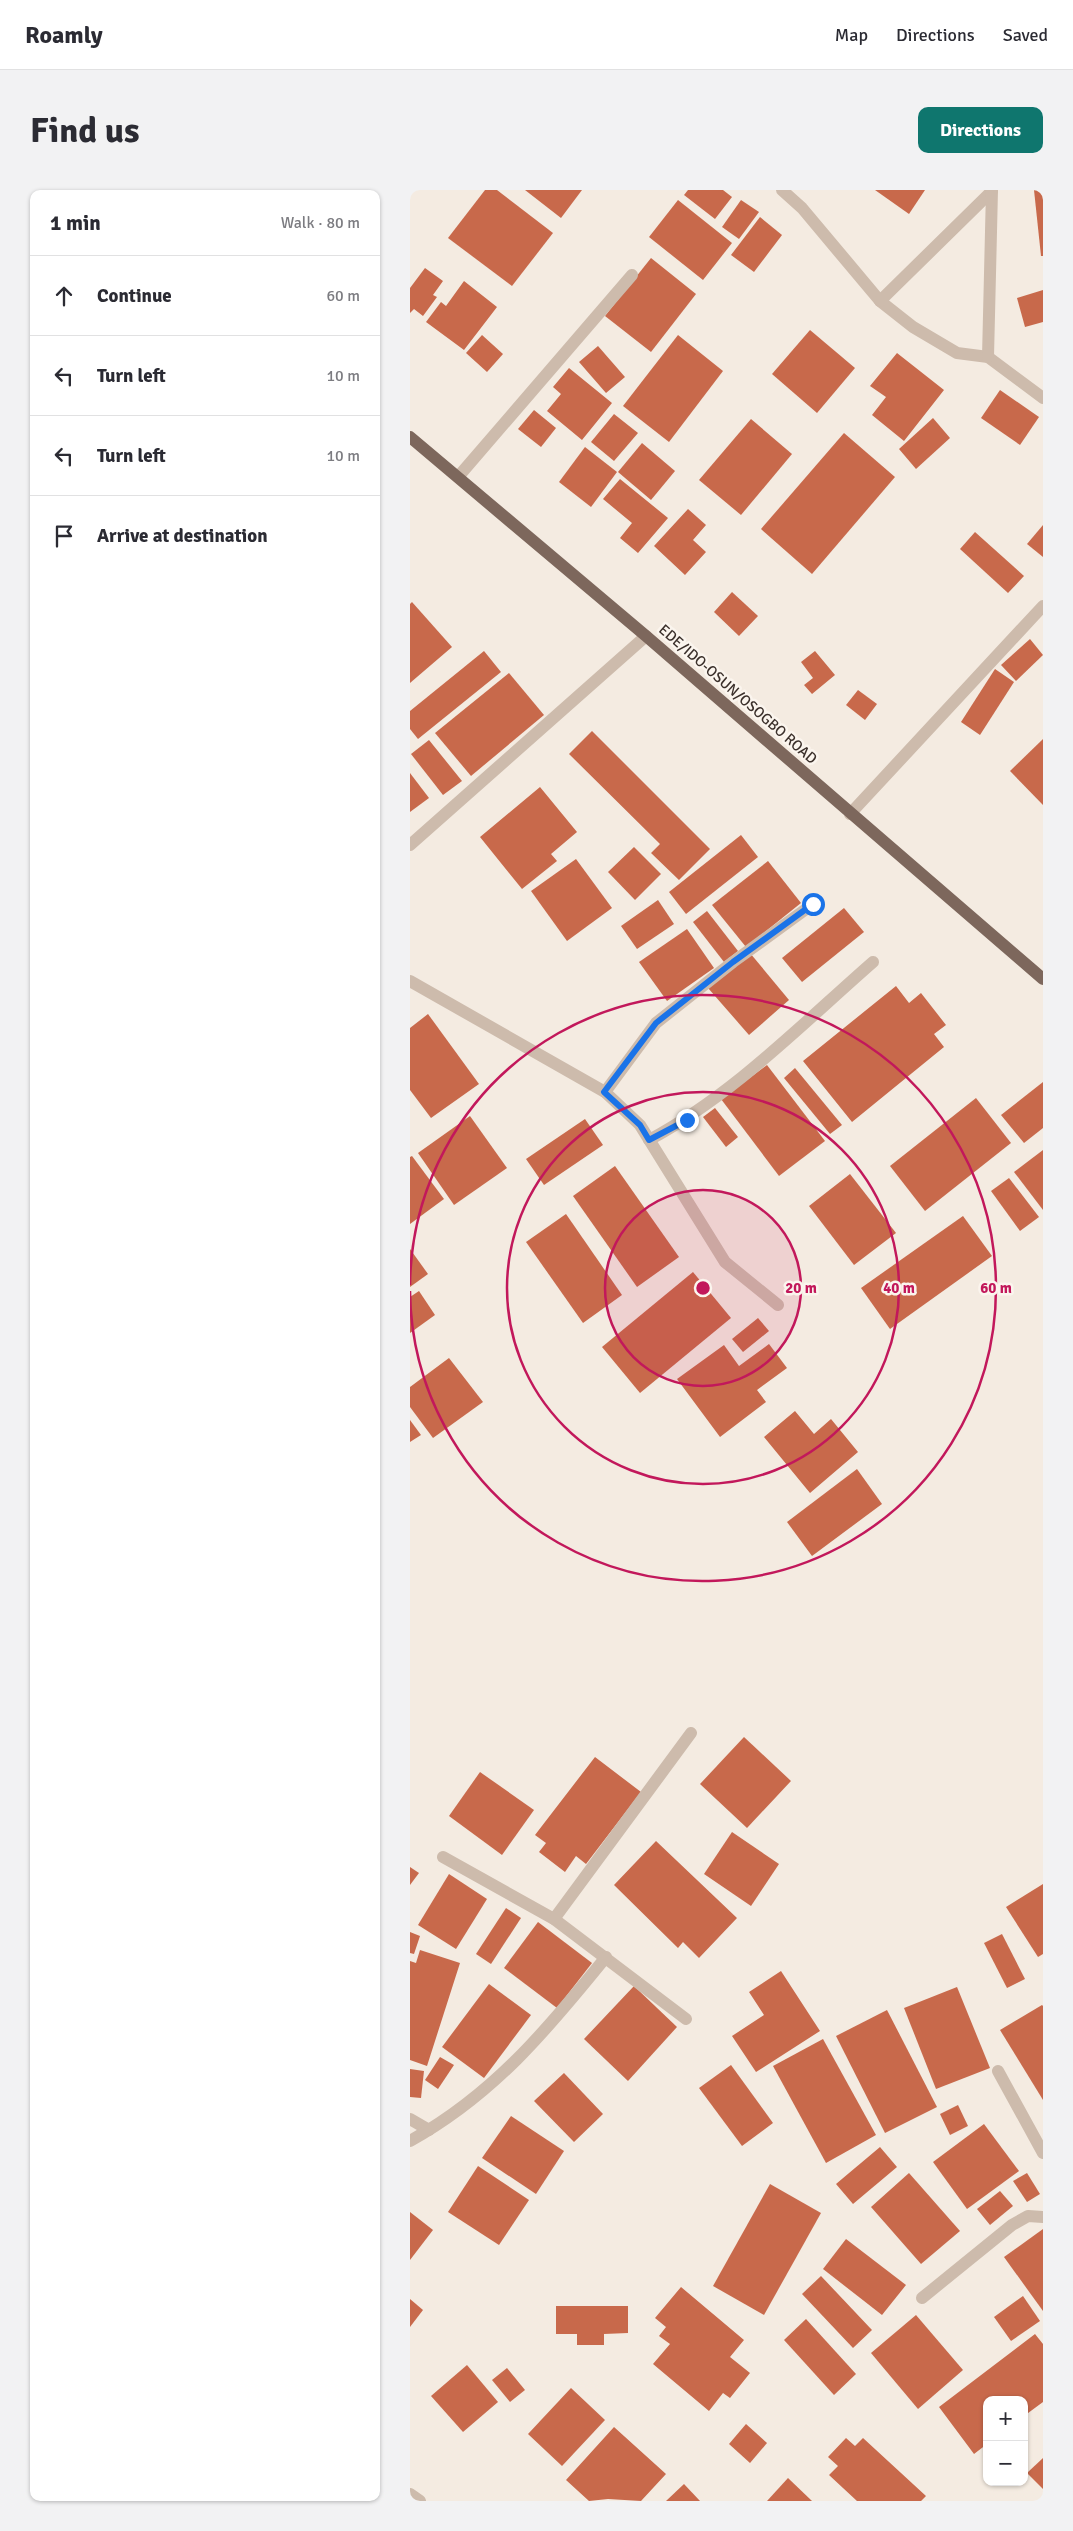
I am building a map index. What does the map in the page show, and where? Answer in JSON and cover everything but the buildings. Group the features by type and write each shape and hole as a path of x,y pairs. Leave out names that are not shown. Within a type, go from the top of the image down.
{"main road":[{"name":"EDE/IDO-OSUN/OSOGBO ROAD","path":"410,437 646,636 1043,979"}],"street":[{"path":"782,190 802,208 880,301 913,327 957,352 988,357 1043,398"},
{"path":"880,301 992,191"},
{"path":"988,357 992,191"},
{"path":"458,477 632,275"},
{"path":"850,814 1043,606"},
{"path":"410,845 646,636"},
{"path":"604,1092 656,1023 733,962 813,904"},
{"path":"649,1140 687,1120 728,1088 874,962"},
{"path":"410,981 604,1092 640,1125 725,1262 778,1305"},
{"path":"554,1919 691,1733"},
{"path":"443,1857 554,1919 686,2019"},
{"path":"410,2141 481,2094 540,2036 606,1957"},
{"path":"998,2071 1043,2153"},
{"path":"410,2119 429,2130"},
{"path":"922,2298 1012,2225 1028,2216 1043,2217"},
{"path":"410,2494 420,2501"}],"route":[{"path":"687,1120 649,1140 640,1125 604,1092 656,1023 733,962 813,904"}]}
